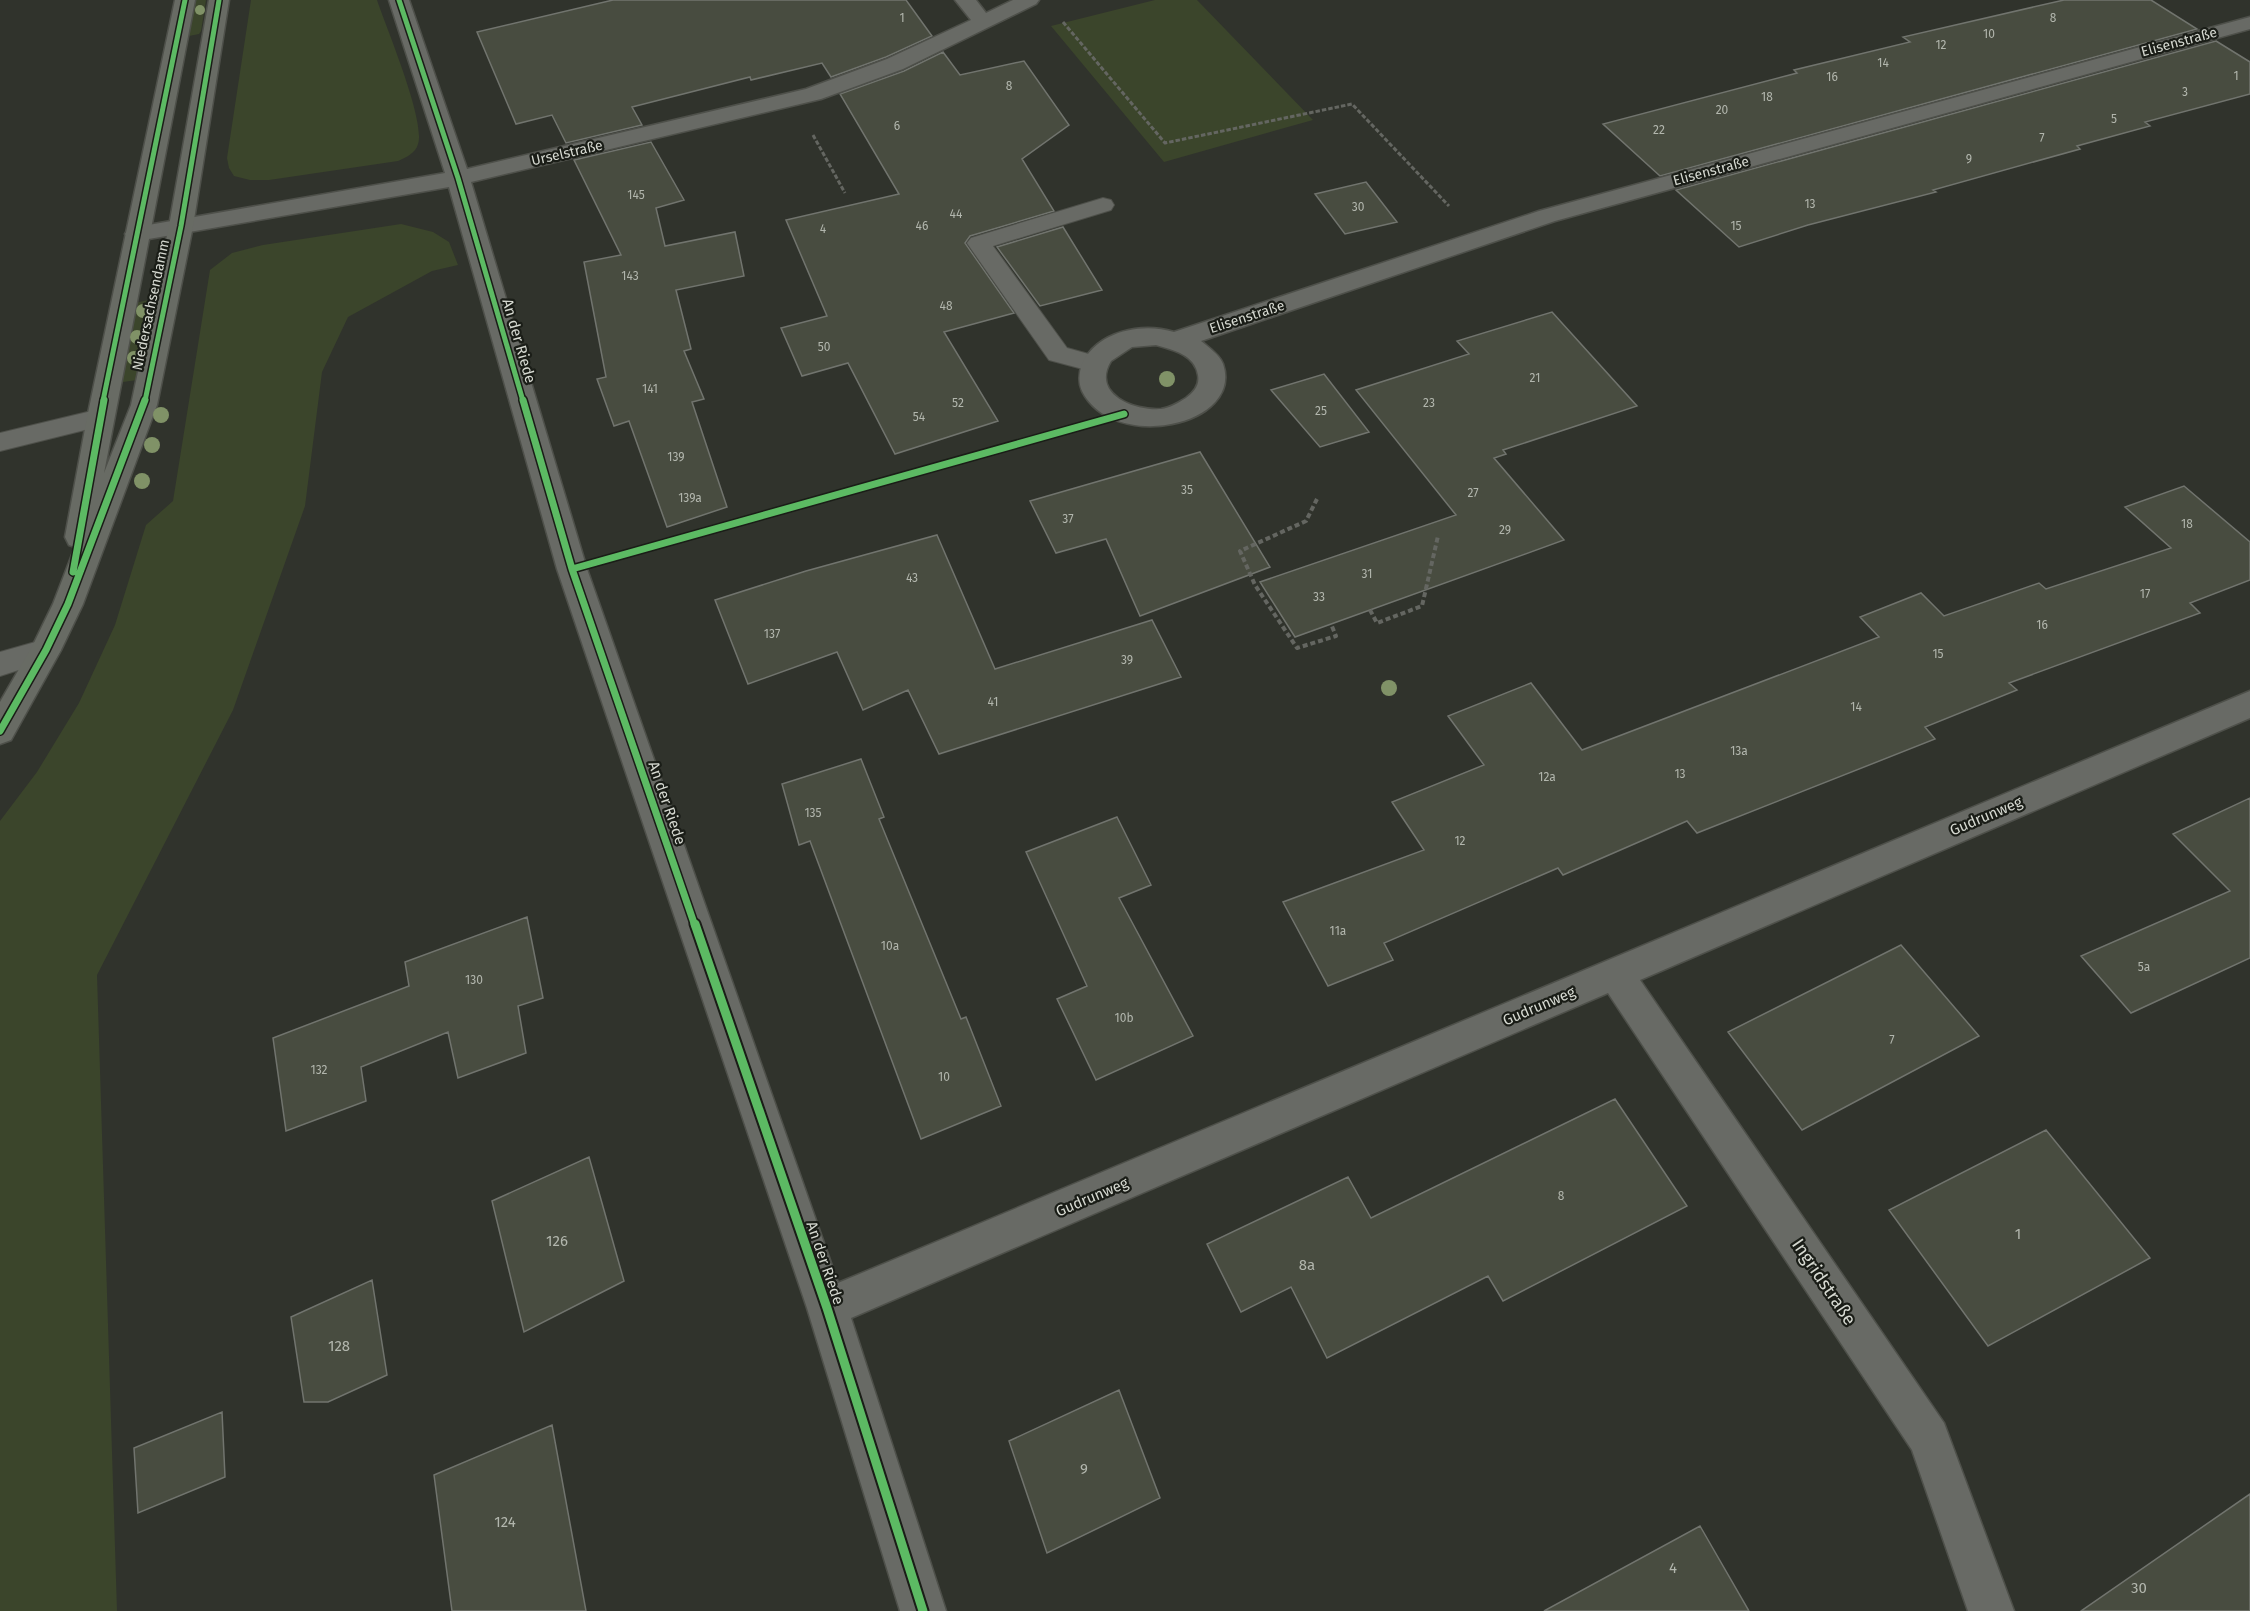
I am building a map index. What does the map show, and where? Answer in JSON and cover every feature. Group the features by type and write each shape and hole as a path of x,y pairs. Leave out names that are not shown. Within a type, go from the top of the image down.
{"main road":[{"name":"Niedersachsendamm","path":"68,604 100,418 185,0"},
{"name":"Niedersachsendamm","path":"5,717 46,650 68,604 144,405 181,226 219,0"}],"street":[{"name":"An der Riede","path":"399,0 458,178 572,570 827,1308 923,1611"},
{"path":"965,0 983,22"},
{"name":"Urselstraße","path":"136,234 458,178 793,99 895,64 1029,0"},
{"name":"Elisenstraße","path":"1178,340 1547,216 2250,23"},
{"name":"Elisenstraße","path":"1158,336 1178,340 1194,347 1207,358 1212,368 1214,382 1207,396 1188,411 1169,417 1144,418 1124,414 1104,403 1094,390 1091,378 1094,364 1110,347 1138,337 1158,336"},
{"name":"Gudrunweg","path":"827,1308 2250,704"},
{"name":"Ingridstraße","path":"1615,974 1929,1438 1991,1611"}],"lane":[{"path":"1094,364 1058,354 979,243 1103,205"},
{"path":"0,442 100,418"},
{"path":"0,664 46,650"}],"path":[{"path":"1059,18 1165,143 1352,104 1480,240"},
{"path":"793,99 844,193"},
{"path":"1317,499 1306,521 1240,551 1255,585 1297,648 1336,636 1331,624"},
{"path":"1370,610 1377,623 1422,606 1438,536"}],"green space":[{"path":"193,0 206,0 201,31 199,34 189,36 187,34"},
{"path":"251,0 377,0 411,95 419,132 415,150 398,161 269,180 250,180 234,176 227,158"},
{"path":"1155,0 1197,0 1313,120 1164,162 1051,26"},
{"path":"401,224 433,232 449,242 458,265 432,271 348,317 322,372 305,506 233,710 97,975 117,1611 0,1611 0,821 37,772 79,703 115,625 146,525 173,501 210,270 232,253 263,245"},
{"path":"157,298 137,380 123,382 120,378 135,303"}],"building":[{"path":"613,0 906,0 932,36 886,57 831,77 822,63 751,80 750,77 632,107 642,125 566,143 552,115 516,124 477,32"},
{"path":"2064,0 2151,0 2197,29 1660,176 1603,124 1797,73 1794,70 1910,42 1903,37"},
{"path":"2216,41 2250,62 2250,94 2145,122 2150,126 2077,146 2080,149 1933,190 1936,192 1808,225 1739,247 1676,190"},
{"path":"943,52 960,75 1024,61 1069,125 1022,159 1054,211 970,236 965,243 1014,313 944,332 998,421 895,454 848,363 802,376 781,328 827,316 786,220 899,194 840,94 904,71"},
{"path":"651,142 684,200 656,208 665,246 735,232 744,276 676,290 691,349 684,351 704,399 692,402 727,507 667,527 629,421 614,426 597,379 606,377 584,262 621,255 574,160"},
{"path":"1366,182 1397,222 1345,234 1315,194"},
{"path":"1063,227 1102,290 1040,306 997,247"},
{"path":"1552,312 1637,406 1503,450 1506,454 1494,458 1564,540 1295,637 1260,582 1456,515 1356,390 1469,354 1457,341"},
{"path":"1324,374 1369,432 1320,447 1271,390"},
{"path":"1200,452 1270,567 1140,616 1106,539 1056,553 1030,501"},
{"path":"2184,486 2250,542 2250,580 2190,603 2200,613 2009,683 2017,690 1925,727 1935,739 1697,833 1687,821 1563,875 1558,868 1384,943 1393,960 1328,986 1283,902 1424,850 1392,802 1484,765 1448,716 1531,683 1582,750 1879,637 1860,617 1921,593 1944,616 2039,583 2046,589 2171,548 2125,507"},
{"path":"937,535 995,669 1152,620 1181,677 939,754 908,690 863,710 837,652 748,684 715,600 806,571"},
{"path":"861,759 884,817 879,819 961,1019 966,1017 1001,1106 921,1139 810,841 799,845 782,784"},
{"path":"2250,798 2250,958 2131,1013 2081,956 2230,891 2173,834"},
{"path":"1117,817 1151,885 1119,898 1193,1036 1096,1080 1057,999 1087,986 1026,852"},
{"path":"527,917 543,998 518,1006 526,1053 458,1078 448,1032 361,1067 366,1101 286,1131 273,1038 409,986 405,962"},
{"path":"1901,945 1979,1036 1802,1130 1728,1032"},
{"path":"1615,1099 1687,1206 1503,1301 1488,1276 1327,1358 1291,1287 1241,1312 1207,1244 1348,1177 1371,1218"},
{"path":"2046,1130 2150,1258 1988,1346 1889,1210"},
{"path":"589,1157 624,1281 524,1332 492,1201"},
{"path":"372,1280 387,1375 328,1402 304,1402 291,1317"},
{"path":"1119,1390 1160,1498 1047,1553 1009,1441"},
{"path":"222,1412 225,1477 138,1513 134,1448"},
{"path":"552,1425 586,1611 452,1611 434,1475"},
{"path":"2250,1494 2250,1611 2081,1611"},
{"path":"1700,1526 1749,1611 1544,1611"}],"cycle path":[{"path":"73,572 100,418 185,0"},
{"path":"0,731 46,650 68,604 144,405 181,226 219,0"},
{"path":"399,0 458,178 572,569 827,1308 923,1611"},
{"path":"572,569 1124,414"}]}
